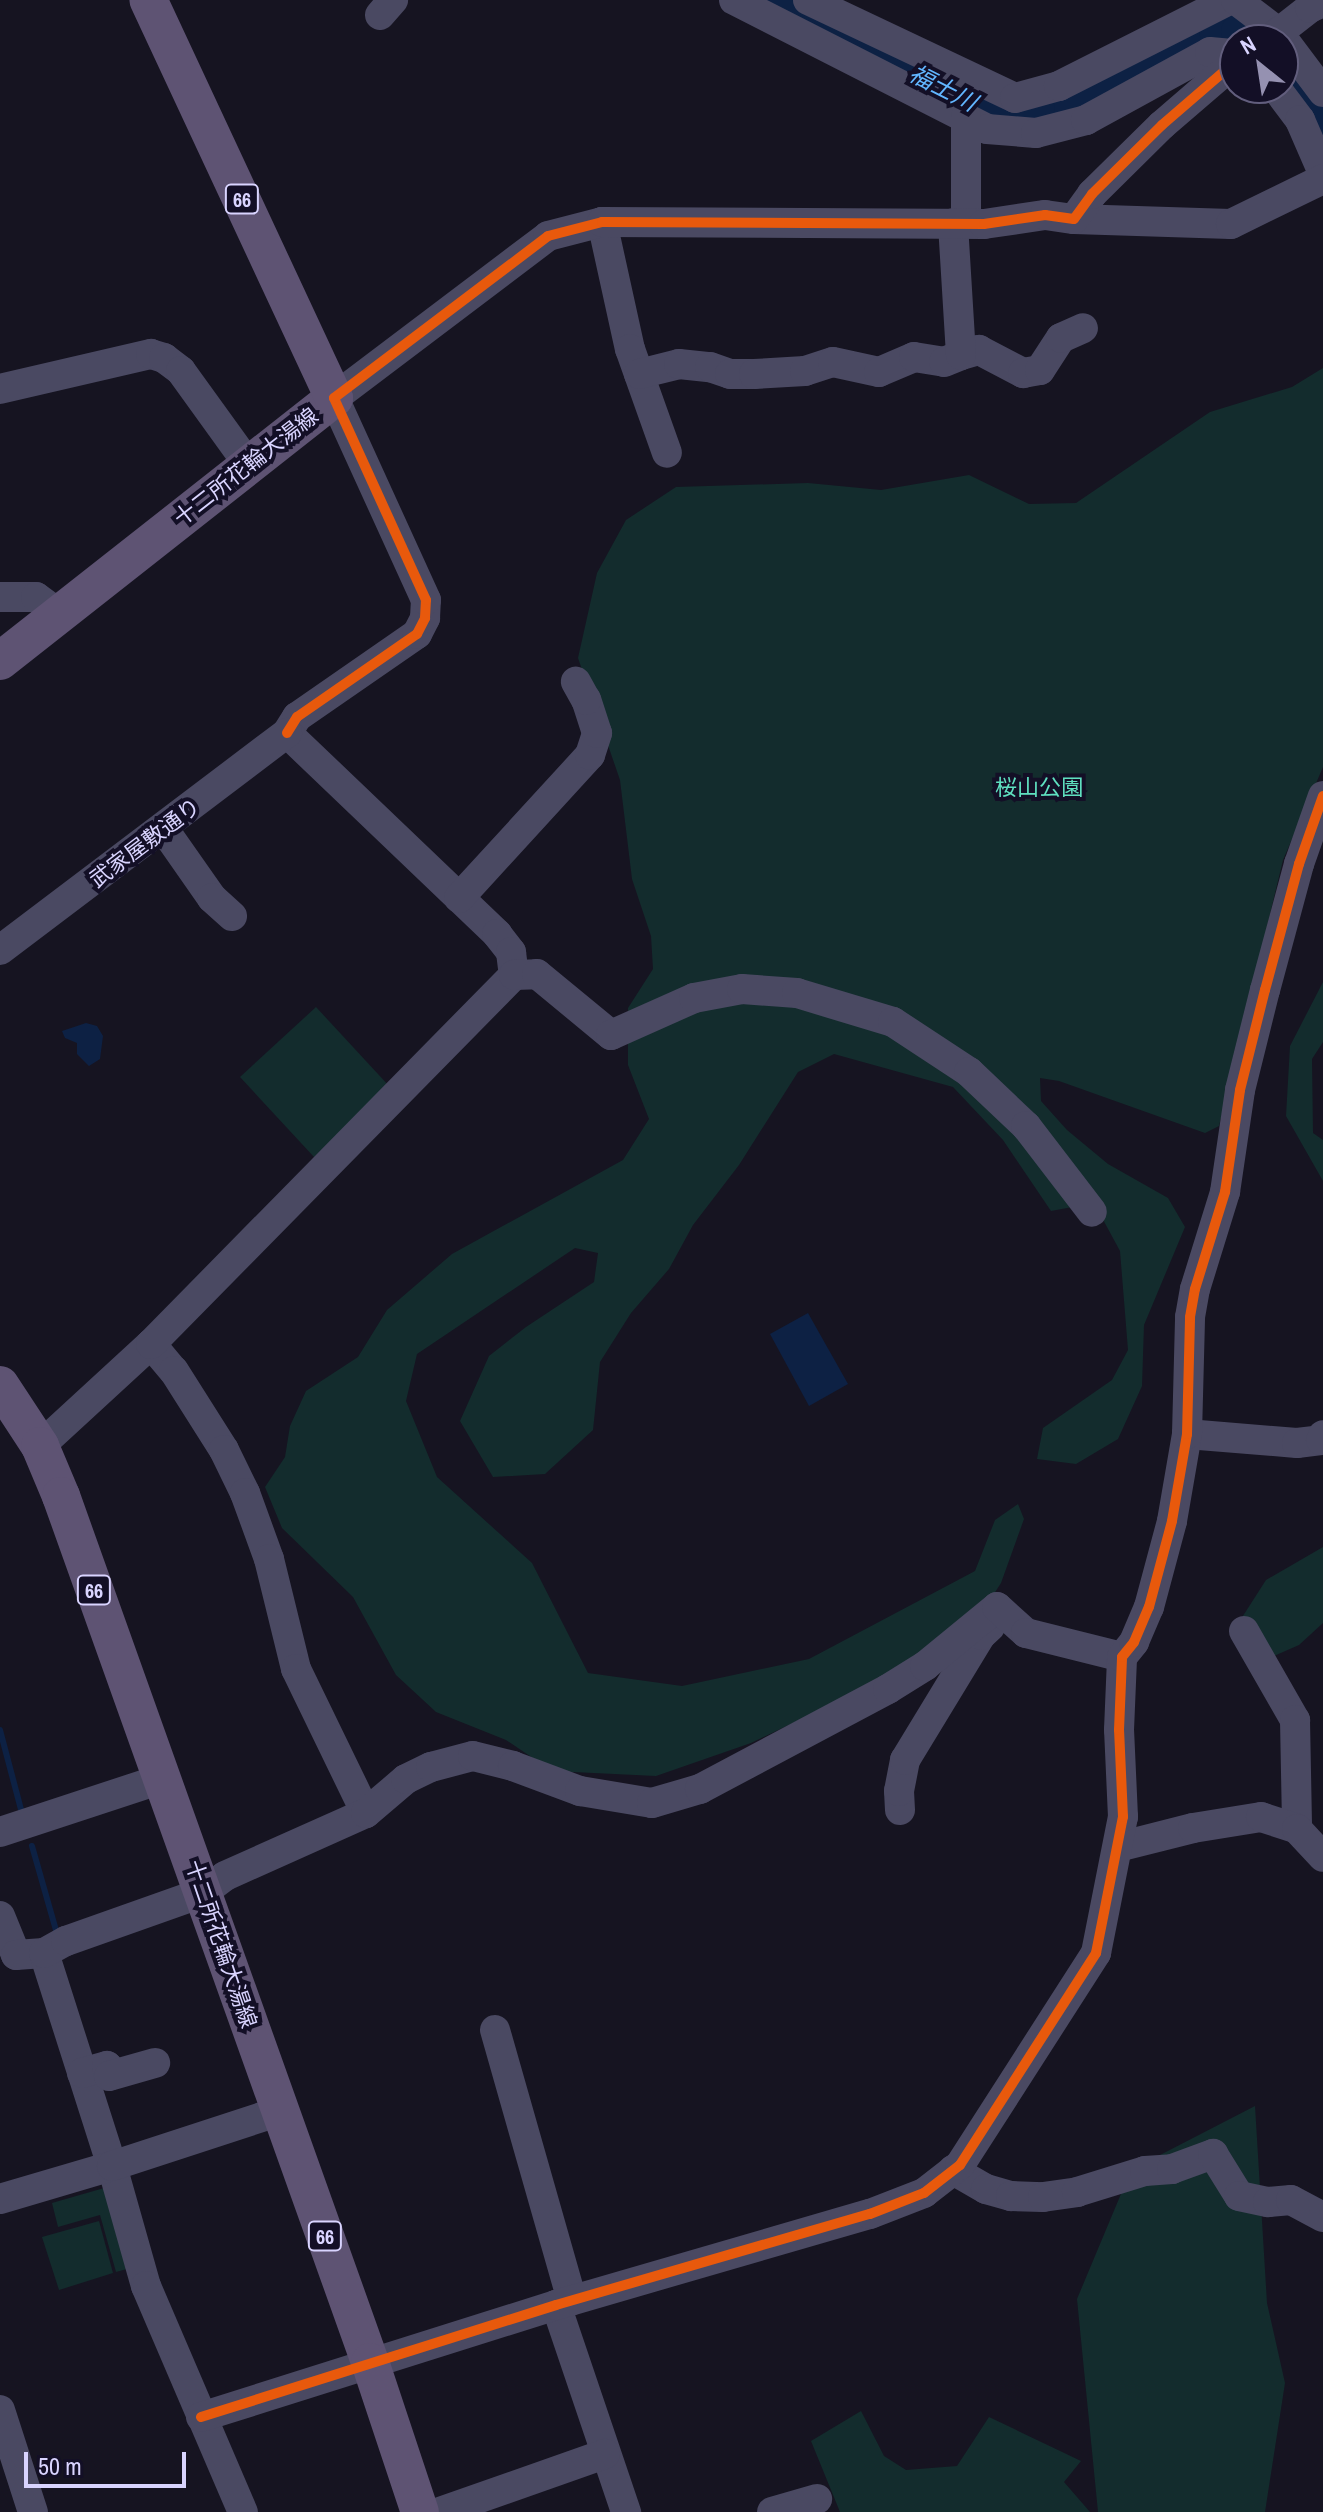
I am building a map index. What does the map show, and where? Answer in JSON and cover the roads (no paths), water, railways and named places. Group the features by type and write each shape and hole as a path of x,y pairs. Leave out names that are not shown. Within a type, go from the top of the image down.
{"main road":[{"name":"十二所花輪大湯線","path":"0,661 334,398 148,0"},
{"name":"十二所花輪大湯線","path":"5,1403 40,1446 61,1496 204,1892 420,2512"}],"street":[{"path":"734,0 987,129 1036,133 1086,120 1210,52 1219,53"},
{"path":"808,0 1015,98 1059,86 1229,0"},
{"path":"1236,0 1261,24"},
{"path":"1291,24 1323,2"},
{"path":"1299,65 1323,92"},
{"path":"1074,219 1092,194 1162,125 1219,76"},
{"path":"1288,104 1300,120 1323,173"},
{"path":"961,355 960,223 966,117"},
{"path":"334,398 548,236 602,222 960,223 1045,215 1074,219 1231,224 1323,179"},
{"path":"602,222 639,374 667,453"},
{"path":"639,374 679,364 742,374 805,371 833,362 879,372 914,357 944,362 979,350 1023,373 1040,370 1061,338 1083,328"},
{"path":"0,389 151,354 164,358 181,371 248,464"},
{"name":"武家屋敷通り","path":"0,950 287,733 297,717 417,634 425,618 426,600 334,398"},
{"path":"0,597 36,597 59,614"},
{"path":"459,898 590,755 597,733 576,682"},
{"path":"287,733 511,952 514,975"},
{"path":"210,2414 564,2302 870,2214 924,2193 960,2165 1096,1953 1123,1817 1119,1730 1122,1657 1134,1642 1149,1607 1172,1521 1187,1434 1190,1317 1195,1289 1225,1192 1240,1090 1265,990 1299,864 1323,796"},
{"path":"163,828 212,898 232,916"},
{"path":"40,1446 151,1344 514,975 537,974 611,1035 694,998 742,989 797,993 893,1022 969,1072 1026,1126 1092,1212"},
{"path":"151,1344 174,1371 217,1439 245,1493 269,1559 296,1669 366,1813"},
{"path":"1187,1434 1297,1443 1321,1440 1323,1435"},
{"path":"0,1916 16,1955 44,1953 66,1941 204,1892 225,1876 366,1813 406,1779 431,1767 473,1756 513,1766 580,1791 652,1803 700,1789 888,1689 925,1666 997,1607 1026,1633 1122,1657"},
{"path":"900,1810 899,1791 905,1760 981,1635 1006,1614"},
{"path":"1244,1631 1295,1720 1297,1829"},
{"path":"0,1832 161,1779"},
{"path":"1118,1847 1193,1828 1261,1817 1297,1829 1323,1857"},
{"path":"44,1953 91,2070 112,2166 162,2302 210,2414 243,2512"},
{"path":"495,2030 605,2454 626,2512"},
{"path":"91,2070 109,2076 155,2063"},
{"path":"0,2199 280,2111"},
{"path":"953,2170 986,2189 1011,2196 1043,2197 1077,2192 1145,2171 1172,2169 1213,2154 1239,2196 1268,2202 1291,2200 1323,2219"},
{"path":"0,2410 33,2512"},
{"path":"440,2512 605,2454"},
{"path":"772,2512 817,2499"}],"water":[{"path":"86,1023 97,1026 103,1036 100,1059 89,1066 77,1054 77,1043 65,1038 62,1031"},
{"path":"808,1313 848,1384 809,1406 770,1334"}],"waterway":[{"name":"福士川","path":"772,0 988,111 1028,113 1073,107 1185,39 1219,30"},
{"name":"福士川","path":"1299,88 1311,103 1323,129"},
{"path":"0,1730 23,1817"},
{"path":"32,1846 57,1934"}],"park label":[{"name":"桜山公園","path":"1039,788"}]}
